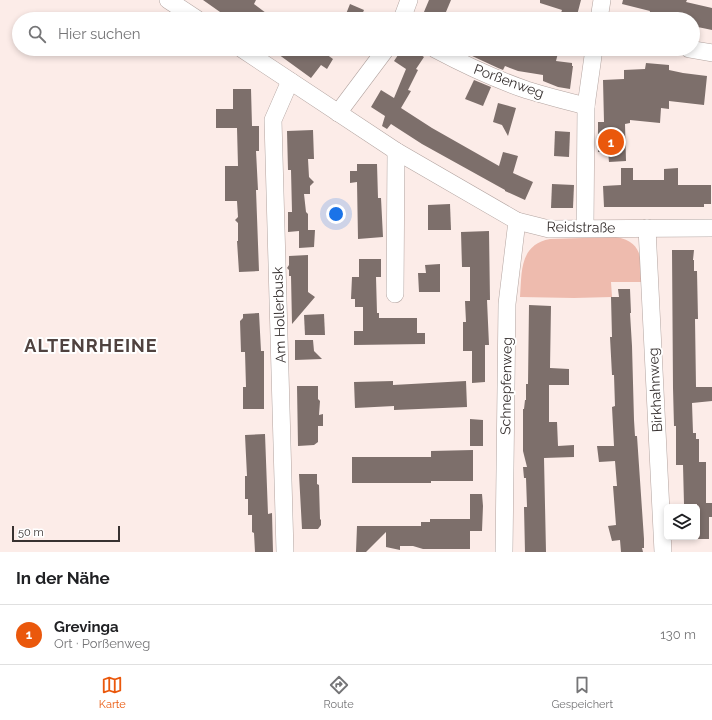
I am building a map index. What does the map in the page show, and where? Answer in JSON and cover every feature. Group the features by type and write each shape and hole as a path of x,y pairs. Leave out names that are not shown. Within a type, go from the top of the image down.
{"street":[{"path":"168,0 186,12"},
{"path":"405,12 409,0"},
{"path":"600,12 602,0"},
{"path":"700,51 712,54"},
{"name":"Reidstraße","path":"252,56 396,152 517,221 549,229 712,228"},
{"path":"338,113 381,56"},
{"name":"Porßenweg","path":"448,56 471,68 503,81 528,90 586,106"},
{"path":"586,228 586,106 593,56"},
{"name":"Am Hollerbusk","path":"286,552 273,120 290,81"},
{"path":"395,294 396,152"},
{"name":"Schnepfenweg","path":"504,552 507,304 517,221"},
{"name":"Birkhahnweg","path":"647,228 663,552"}],"shaded area":[{"path":"616,237 625,239 636,247 639,253 642,282 611,282 612,297 520,297 524,261 527,253 540,242 550,239"}],"building":[{"path":"203,0 256,0 254,4 265,12 220,12"},
{"path":"429,0 451,0 446,12 424,12"},
{"path":"540,0 581,0 578,12 561,12 562,10 540,3"},
{"path":"623,0 687,0 686,2 712,8 712,30 700,27 700,12 650,12 622,4"},
{"path":"350,4 364,10 363,12 347,12"},
{"path":"281,56 329,56 333,59 327,69 321,65 311,78"},
{"path":"397,56 424,57 416,69 418,70 408,90 411,91 401,108 432,128 499,166 503,152 518,156 513,173 533,182 525,200 505,191 422,144 391,124 387,129 382,126 385,116 371,107 381,90 394,98 406,69 394,61"},
{"path":"472,56 557,56 556,61 572,63 573,66 570,89 558,87 543,81 543,75 518,71 505,66 503,70"},
{"path":"646,63 669,65 669,70 707,76 704,105 669,101 669,109 661,108 660,123 630,120 630,123 625,124 626,161 609,162 608,152 598,152 598,122 604,122 603,80 624,79 624,70 645,69"},
{"path":"474,80 491,87 483,106 465,99"},
{"path":"233,89 251,89 252,126 259,126 259,151 256,151 258,190 256,190 259,271 239,272 237,241 238,223 235,220 238,217 237,201 225,201 225,166 238,166 237,128 216,128 216,109 233,109"},
{"path":"498,103 516,108 508,136 502,125 493,122"},
{"path":"313,130 314,159 308,159 309,177 314,182 310,186 310,194 304,194 306,212 308,214 308,230 315,230 314,247 299,248 299,231 288,232 288,212 292,212 291,170 288,170 287,131"},
{"path":"555,131 570,132 569,157 554,156"},
{"path":"357,164 377,164 378,198 381,198 383,237 358,239 357,182 350,183 350,171 357,171"},
{"path":"621,168 633,168 633,180 664,180 664,169 678,168 678,185 711,185 711,204 704,204 704,207 604,207 603,186 621,185"},
{"path":"552,184 574,185 573,208 551,208"},
{"path":"450,204 451,230 428,230 428,205"},
{"path":"489,231 490,300 487,300 489,345 485,345 485,382 472,383 472,351 463,351 463,322 466,322 465,301 470,301 470,267 462,267 461,232"},
{"path":"672,250 694,250 694,271 697,271 698,319 695,319 696,387 712,387 712,401 692,403 693,433 696,433 696,439 699,439 699,462 706,462 706,503 712,503 712,517 709,517 709,539 700,539 700,504 684,504 683,465 676,465 676,426 674,426"},
{"path":"308,255 308,292 315,297 292,324 291,276 289,276 289,270 287,268 289,265 289,256"},
{"path":"359,259 381,259 381,277 376,277 377,313 379,313 379,318 417,318 417,333 425,333 425,344 354,345 354,331 363,331 363,307 355,307 355,299 351,299 352,277 359,277"},
{"path":"440,264 440,292 419,292 418,273 426,273 425,265"},
{"path":"618,289 630,289 634,420 635,436 637,436 644,539 644,548 642,548 643,552 621,552 620,540 612,541 608,526 616,525 613,486 617,486 615,461 599,462 597,446 614,446 612,407 615,406 614,375 612,375 610,337 612,337 611,297 619,297"},
{"path":"529,305 551,306 550,368 569,369 569,385 549,385 549,422 557,422 558,446 574,445 574,457 544,458 546,552 525,552 524,507 527,507 526,478 524,478 523,467 527,467 523,451 523,409 526,400 526,384 528,384"},
{"path":"259,313 261,351 264,351 264,409 243,409 243,387 246,387 245,352 241,352 240,321 243,318 243,314"},
{"path":"324,314 325,335 305,335 304,315"},
{"path":"295,340 313,340 314,351 322,359 295,360"},
{"path":"393,381 393,385 466,381 467,407 394,410 394,406 355,408 354,382"},
{"path":"297,386 318,386 318,399 320,401 319,415 323,414 323,426 318,426 318,442 314,445 298,446"},
{"path":"470,419 483,420 483,446 470,446"},
{"path":"265,434 268,514 272,513 273,552 255,552 254,533 252,532 252,515 248,515 248,499 245,499 245,476 247,476 245,435"},
{"path":"473,450 473,481 431,481 431,483 352,483 352,457 431,457 431,451"},
{"path":"299,474 317,474 321,520 321,525 318,529 302,529"},
{"path":"470,494 482,494 483,506 482,531 470,531 470,549 423,549 413,546 400,546 400,550 386,547 386,532 366,552 356,552 357,526 421,526 421,522 430,522 430,519 470,519"}],"place":[{"name":"Grevinga","path":"611,142"}],"district":[{"name":"ALTENRHEINE","path":"91,346"}]}
